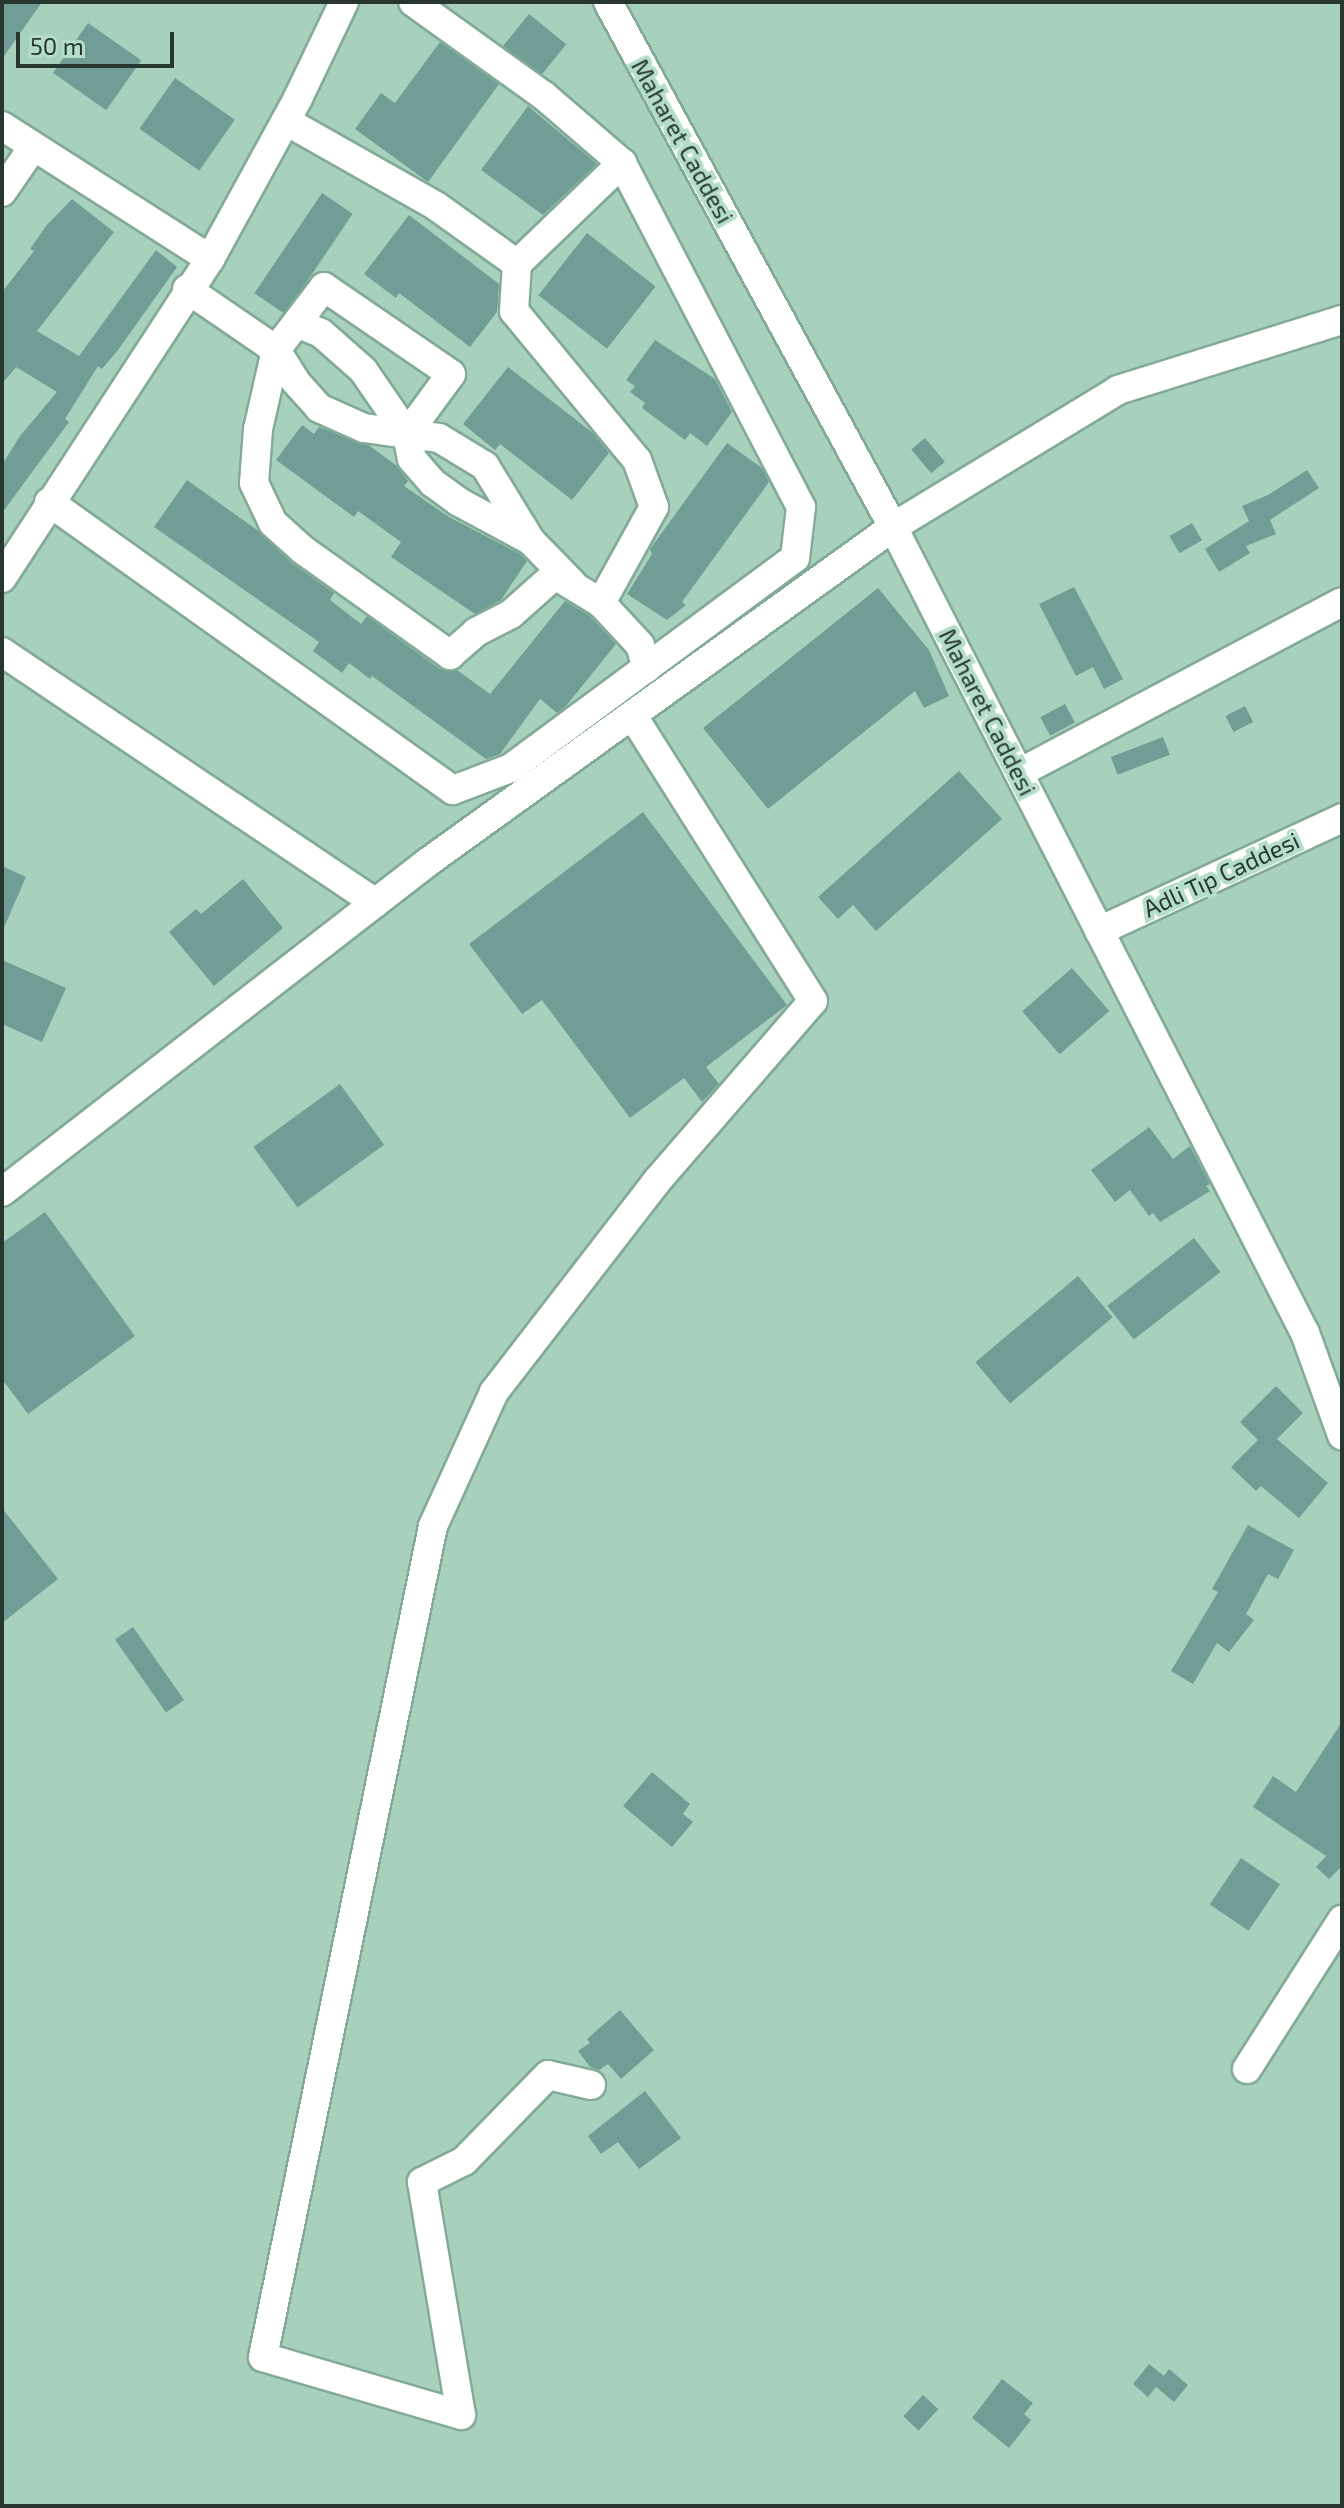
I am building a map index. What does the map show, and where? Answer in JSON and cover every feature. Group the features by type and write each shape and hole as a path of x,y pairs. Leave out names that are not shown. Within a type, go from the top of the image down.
{"street":[{"path":"2,578 187,289 210,259 286,121 344,2"},
{"path":"49,502 453,790 511,768 795,558 801,507 622,163 544,96 413,2"},
{"name":"Maharet Caddesi","path":"608,2 893,527 1305,1333 1342,1435"},
{"path":"286,121 436,206 517,264"},
{"path":"2,126 210,259"},
{"path":"2,192 33,147"},
{"path":"601,603 654,507 637,460 514,311 517,264 622,163"},
{"path":"407,434 451,374 324,287 276,350 258,429 254,483 273,523 303,550 450,655 476,632 511,614 555,575 601,603 640,645 647,668"},
{"path":"187,289 276,350 295,381 319,408 364,428 439,438 485,466 531,541 572,583"},
{"path":"3,1190 376,903 893,527 1118,390 1342,320"},
{"path":"297,323 321,333 363,370 407,434 412,459 433,483 459,502 531,541"},
{"path":"1019,773 1342,602"},
{"path":"2,652 376,903"},
{"path":"591,2085 548,2075 464,2161 422,2182 461,2415 263,2357 433,1526 494,1392 657,1181 813,1001 632,715"},
{"name":"Adli Tıp Caddesi","path":"1099,931 1342,818"},
{"path":"1247,2069 1342,1920"}],"building":[{"path":"2,2 42,2 2,59"},
{"path":"529,14 566,44 541,76 503,46"},
{"path":"88,23 141,60 106,110 53,73"},
{"path":"440,42 499,84 428,182 355,129 381,93 395,103"},
{"path":"175,78 235,120 199,171 139,129"},
{"path":"528,106 597,164 543,215 481,170"},
{"path":"322,193 353,214 285,314 254,293"},
{"path":"72,199 114,232 37,331 79,356 156,250 177,267 118,350 102,369 98,366 65,419 69,422 2,513 2,465 20,436 57,392 16,367 2,384 2,292 34,251 30,249 46,226"},
{"path":"409,215 499,284 497,312 470,347 399,293 396,298 364,274"},
{"path":"587,233 656,287 607,349 538,295"},
{"path":"655,340 715,379 732,412 707,446 690,433 685,440 642,408 645,403 630,392 635,386 626,380"},
{"path":"508,367 593,433 609,453 572,500 500,444 495,450 463,424"},
{"path":"302,425 314,434 319,427 370,446 397,466 408,481 404,486 449,517 520,554 527,561 501,600 475,614 391,557 401,542 358,511 354,517 276,460"},
{"path":"925,438 945,462 931,473 911,450"},
{"path":"727,443 762,468 769,482 682,602 686,605 667,620 627,594 652,554 650,549"},
{"path":"1307,470 1319,488 1270,520 1276,534 1246,546 1250,553 1219,572 1205,549 1249,521 1242,506 1268,495"},
{"path":"187,480 257,530 292,563 334,593 330,600 361,624 367,616 440,669 457,670 490,694 565,601 590,616 616,644 566,706 557,713 540,699 500,754 486,759 372,676 370,679 349,663 342,673 313,651 319,642 154,527"},
{"path":"1192,523 1202,540 1179,553 1169,536"},
{"path":"1074,587 1123,679 1104,689 1093,667 1076,676 1039,604"},
{"path":"878,588 929,650 949,696 924,708 915,691 768,809 703,728"},
{"path":"1065,704 1075,723 1050,736 1040,717"},
{"path":"1245,706 1253,722 1234,732 1225,716"},
{"path":"1163,737 1170,755 1118,775 1111,757"},
{"path":"959,771 1002,819 876,931 853,905 838,919 818,897"},
{"path":"643,812 787,1005 706,1067 719,1084 702,1102 684,1078 630,1118 542,1000 522,1014 469,944"},
{"path":"2,866 26,877 2,932"},
{"path":"243,879 283,928 214,986 169,932 196,909 201,914"},
{"path":"2,960 66,988 42,1042 2,1024"},
{"path":"1072,968 1109,1011 1060,1054 1022,1011"},
{"path":"340,1084 384,1145 298,1208 253,1147"},
{"path":"1149,1127 1173,1159 1190,1146 1210,1184 1206,1186 1210,1191 1160,1222 1153,1213 1149,1216 1130,1190 1115,1202 1091,1170"},
{"path":"45,1212 135,1336 28,1414 2,1379 2,1243"},
{"path":"1194,1238 1220,1272 1134,1340 1107,1306"},
{"path":"1078,1276 1113,1317 1010,1403 975,1362"},
{"path":"1276,1386 1303,1413 1277,1439 1328,1483 1299,1518 1261,1486 1256,1491 1231,1467 1258,1440 1240,1422"},
{"path":"2,1508 58,1579 2,1623"},
{"path":"1248,1525 1294,1550 1278,1579 1268,1574 1246,1614 1254,1620 1229,1652 1217,1643 1193,1684 1171,1671 1218,1592 1212,1589"},
{"path":"133,1627 184,1700 166,1713 115,1640"},
{"path":"1342,1722 1342,1866 1329,1879 1316,1867 1326,1856 1253,1807 1273,1776 1296,1792"},
{"path":"652,1772 690,1804 683,1814 693,1822 672,1847 623,1806"},
{"path":"1241,1858 1280,1884 1249,1931 1210,1904"},
{"path":"620,2010 654,2050 621,2079 608,2064 599,2070 590,2067 578,2051 590,2043 587,2039"},
{"path":"645,2091 681,2138 639,2169 618,2142 601,2154 588,2136"},
{"path":"1149,2364 1164,2376 1169,2369 1188,2385 1174,2402 1156,2387 1148,2397 1133,2384"},
{"path":"1002,2379 1033,2403 1024,2414 1031,2420 1009,2448 972,2418"},
{"path":"923,2395 938,2409 919,2431 903,2416"}]}
